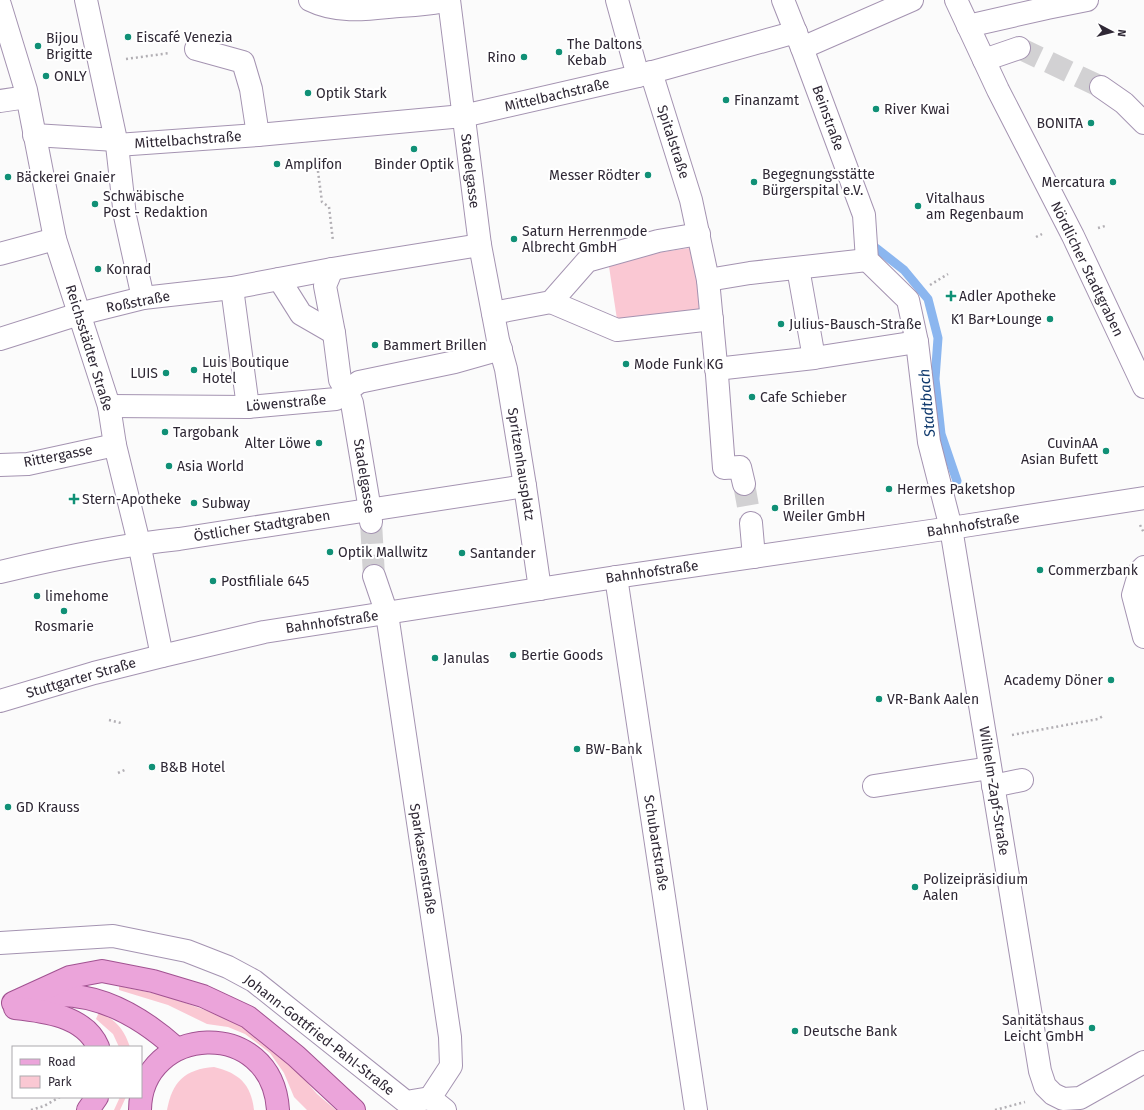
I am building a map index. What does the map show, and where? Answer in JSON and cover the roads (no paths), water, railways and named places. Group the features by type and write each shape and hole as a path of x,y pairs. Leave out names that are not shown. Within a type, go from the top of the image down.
{"main road":[{"path":"4,1005 70,977 102,971 153,981 203,996 248,1018 296,1056 354,1110"},
{"path":"4,1005 54,995 87,997 125,1011 158,1032 177,1050"},
{"path":"4,1005 38,1011 68,1020 79,1025 88,1033 97,1046"},
{"path":"142,1094 144,1086 153,1071 163,1059 177,1050 194,1043 212,1042 230,1045 247,1052 260,1064 271,1079 277,1096 278,1110"},
{"path":"88,1110 96,1098"},
{"path":"140,1110 141,1098"}],"street":[{"path":"86,0 117,143 125,216 143,298"},
{"name":"Stadelgasse","path":"310,0 337,8 360,10 435,3 449,0 480,245 500,345"},
{"name":"Spitalstraße","path":"617,0 694,212 699,234"},
{"name":"Beinstraße","path":"782,0 799,40 864,215 867,260"},
{"name":"Mittelbachstraße","path":"117,143 258,135 463,116 799,40 912,0"},
{"name":"Nördlicher Stadtgraben","path":"956,0 984,60 1073,236 1144,387"},
{"path":"968,26 1087,0"},
{"name":"Reichsstädter Straße","path":"0,5 27,97 55,239 109,406 115,445 139,543 162,656"},
{"path":"984,60 1019,48"},
{"name":"Mittelbachstraße","path":"196,49 243,62 251,89 258,135"},
{"path":"1101,87 1124,103 1144,123"},
{"path":"0,101 27,97"},
{"path":"34,135 117,143"},
{"path":"551,302 587,261 658,240 699,234 708,280 724,468 740,467 744,484"},
{"path":"0,254 55,239"},
{"name":"Roßstraße","path":"0,339 79,314 143,298 232,288 480,245"},
{"path":"708,280 867,260 908,300 916,342 929,442 951,528"},
{"path":"798,268 814,358"},
{"name":"Stadelgasse","path":"335,269 325,286 334,333 340,380 352,403 370,516"},
{"path":"279,279 301,314 334,333"},
{"path":"232,288 248,407"},
{"path":"493,313 551,302 618,335 712,320"},
{"path":"716,369 814,358 916,342"},
{"name":"Löwenstraße","path":"109,406 248,407 336,399 359,382 455,362 500,345"},
{"name":"Spritzenhausplatz","path":"500,345 506,369 540,589"},
{"name":"Rittergasse","path":"0,465 28,464 81,454 115,445"},
{"name":"Östlicher Stadtgraben","path":"0,572 66,556 139,543 370,516 525,486"},
{"name":"Bahnhofstraße","path":"162,656 264,632 387,614 616,577 1144,498"},
{"path":"751,523 754,556"},
{"name":"Wilhelm-Zapf-Straße","path":"951,528 1040,1071 1045,1086 1053,1094 1063,1099 1080,1098 1144,1062"},
{"path":"1144,567 1140,571 1133,595 1144,637"},
{"path":"374,576 387,614"},
{"name":"Schubartstraße","path":"616,577 696,1110"},
{"name":"Sparkassenstraße","path":"387,614 450,1037 451,1066 438,1104"},
{"name":"Stuttgarter Straße","path":"0,701 94,673 162,656"},
{"path":"874,786 992,777 1022,780"},
{"name":"Johann-Gottfried-Pahl-Straße","path":"0,943 114,936 187,951 228,967 254,981 406,1102 438,1104"}],"waterway":[{"name":"Stadtbach","path":"876,248 904,270 928,299 938,338 935,379 941,434 957,481"}],"tunnel":[{"path":"1019,48 1101,87"},
{"path":"744,484 751,523"},
{"path":"371,522 374,576"}],"place":[{"name":"Eiscafé Venezia","path":"128,37"},
{"name":"Bijou Brigitte","path":"38,46"},
{"name":"The Daltons Kebab","path":"559,52"},
{"name":"Rino","path":"524,57"},
{"name":"ONLY","path":"46,76"},
{"name":"Optik Stark","path":"308,93"},
{"name":"Finanzamt","path":"726,100"},
{"name":"River Kwai","path":"876,109"},
{"name":"BONITA","path":"1091,123"},
{"name":"Binder Optik","path":"414,149"},
{"name":"Amplifon","path":"277,164"},
{"name":"Messer Rödter","path":"648,175"},
{"name":"Bäckerei Gnaier","path":"8,177"},
{"name":"Begegnungsstätte Bürgerspital e.V.","path":"754,182"},
{"name":"Mercatura","path":"1113,182"},
{"name":"Schwäbische Post - Redaktion","path":"95,204"},
{"name":"Vitalhaus am Regenbaum","path":"918,206"},
{"name":"Saturn Herrenmode Albrecht GmbH","path":"514,239"},
{"name":"Konrad","path":"98,269"},
{"name":"Adler Apotheke","path":"951,296"},
{"name":"K1 Bar+Lounge","path":"1050,319"},
{"name":"Julius-Bausch-Straße","path":"781,324"},
{"name":"Bammert Brillen","path":"375,345"},
{"name":"Mode Funk KG","path":"626,364"},
{"name":"Luis Boutique Hotel","path":"194,370"},
{"name":"LUIS","path":"166,373"},
{"name":"Cafe Schieber","path":"752,397"},
{"name":"Targobank","path":"165,432"},
{"name":"Alter Löwe","path":"319,443"},
{"name":"CuvinAA Asian Bufett","path":"1106,451"},
{"name":"Asia World","path":"169,466"},
{"name":"Hermes Paketshop","path":"889,489"},
{"name":"Stern-Apotheke","path":"74,499"},
{"name":"Subway","path":"194,503"},
{"name":"Brillen Weiler GmbH","path":"775,508"},
{"name":"Optik Mallwitz","path":"330,552"},
{"name":"Santander","path":"462,553"},
{"name":"Commerzbank","path":"1040,570"},
{"name":"Postfiliale 645","path":"213,581"},
{"name":"limehome","path":"37,596"},
{"name":"Rosmarie","path":"64,611"},
{"name":"Bertie Goods","path":"513,655"},
{"name":"Janulas","path":"435,658"},
{"name":"Academy Döner","path":"1111,680"},
{"name":"VR-Bank Aalen","path":"879,699"},
{"name":"BW-Bank","path":"577,749"},
{"name":"B&B Hotel","path":"152,767"},
{"name":"GD Krauss","path":"8,807"},
{"name":"Polizeipräsidium Aalen","path":"915,887"},
{"name":"Sanitätshaus Leicht GmbH","path":"1092,1028"},
{"name":"Deutsche Bank","path":"795,1031"}]}
